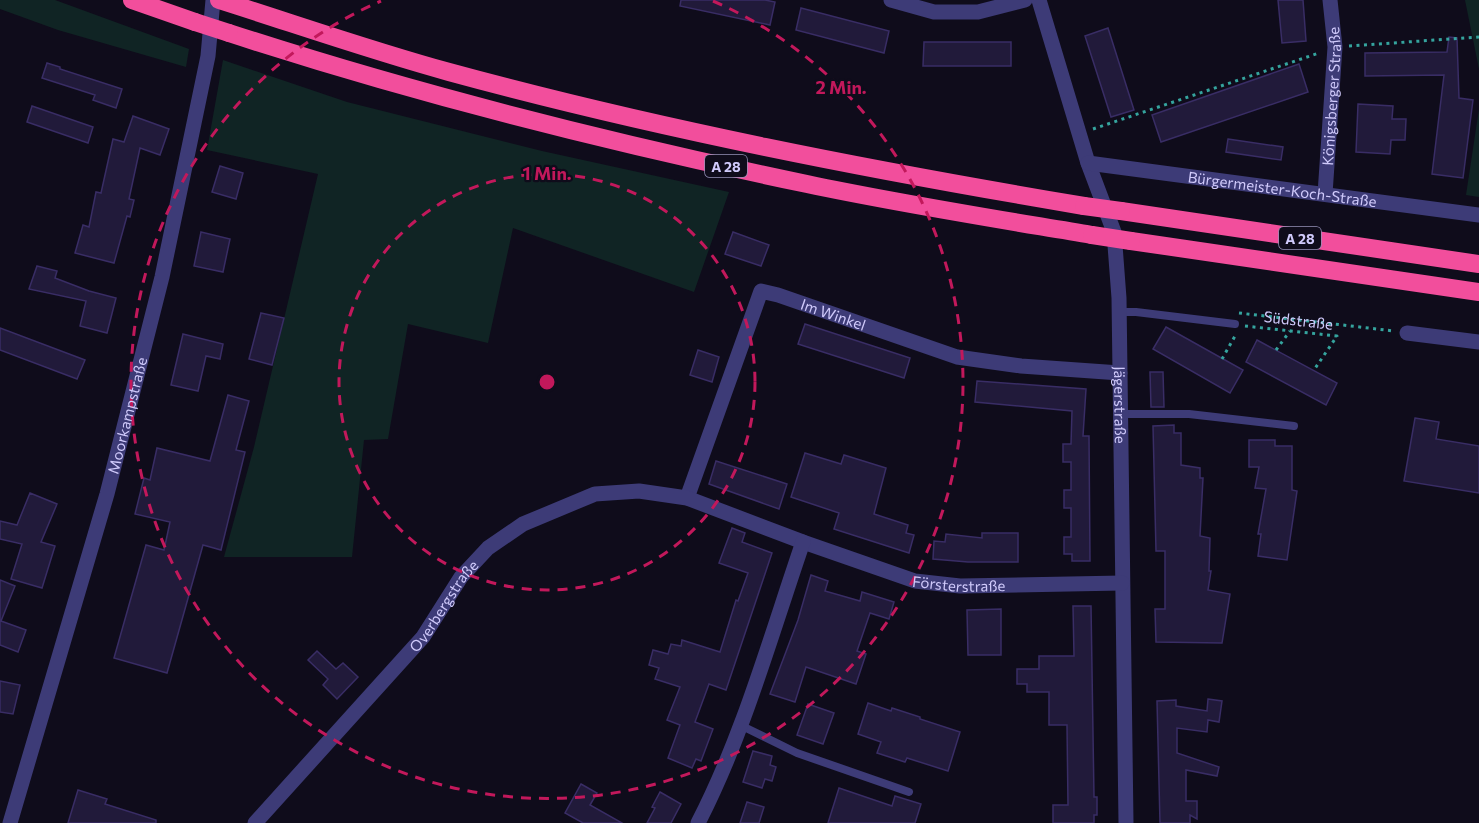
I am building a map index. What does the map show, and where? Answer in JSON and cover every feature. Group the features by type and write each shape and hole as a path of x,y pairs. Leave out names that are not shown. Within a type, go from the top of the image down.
{"highway":[{"name":"A 28","path":"132,0 376,79 608,141 916,205 1092,235 1479,292"},
{"name":"A 28","path":"226,2 447,71 706,135 917,178 1084,206 1479,264"}],"street":[{"name":"Moorkampstraße","path":"10,823 107,494 162,277 208,56 213,0"},
{"path":"891,0 934,12 978,12 1025,0"},
{"name":"Jägerstraße","path":"1039,0 1088,163 1114,232 1119,312 1126,823"},
{"name":"Königsberger Straße","path":"1324,194 1335,47 1330,0"},
{"name":"Bürgermeister-Koch-Straße","path":"1088,163 1479,215"},
{"name":"Im Winkel","path":"687,498 761,291 957,357 1021,366 1120,373"},
{"path":"1407,333 1479,342"},
{"name":"Overbergstraße","path":"255,823 423,637 460,577 488,548 523,524 595,494 639,491 687,498"},
{"name":"Försterstraße","path":"687,498 802,542 915,581 960,586 1122,583"},
{"path":"698,823 716,788 740,725 802,542"}],"lane":[{"path":"1119,312 1136,312 1238,325"},
{"path":"1121,414 1189,414 1294,426"},
{"path":"740,725 797,753 909,792"}],"path":[{"path":"1079,134 1335,47 1479,38"},
{"name":"Südstraße","path":"1229,311 1407,333"},
{"path":"1222,358 1238,325 1336,336 1314,370"},
{"path":"1276,350 1290,331"}],"green space":[{"path":"0,0 55,0 189,49 186,67 58,30 0,9"},
{"path":"1465,0 1479,0 1479,69"},
{"path":"223,60 347,102 542,151 729,192 694,292 513,228 488,343 408,324 388,439 364,440 352,557 224,557 254,447 318,174 207,150"},
{"path":"1479,109 1479,197 1466,195"}],"building":[{"path":"681,0 775,2 770,25 680,6"},
{"path":"1278,0 1303,0 1306,41 1282,43"},
{"path":"801,8 889,31 884,53 796,30"},
{"path":"1108,28 1134,110 1111,117 1085,36"},
{"path":"1449,37 1457,38 1459,98 1473,100 1463,178 1432,174 1444,75 1365,76 1365,53 1447,52"},
{"path":"924,42 1011,42 1011,66 923,66"},
{"path":"47,63 122,89 116,108 93,100 95,95 42,78"},
{"path":"1299,64 1308,92 1161,142 1152,115"},
{"path":"1358,104 1393,106 1392,119 1406,119 1405,140 1391,140 1390,154 1356,152"},
{"path":"32,106 93,127 88,143 27,122"},
{"path":"133,116 169,129 160,155 140,148 129,199 134,200 130,217 127,216 114,263 75,253 83,225 89,227 96,192 101,193 113,139 124,142"},
{"path":"1228,139 1283,147 1281,160 1226,152"},
{"path":"220,166 243,173 236,199 212,192"},
{"path":"201,232 230,239 223,272 194,266"},
{"path":"733,232 769,245 761,266 725,254"},
{"path":"37,266 57,271 55,278 116,298 107,333 80,326 86,301 29,289"},
{"path":"261,313 284,318 272,365 249,359"},
{"path":"805,324 910,358 904,378 798,344"},
{"path":"1166,327 1243,370 1230,393 1153,349"},
{"path":"0,328 85,360 77,379 0,350"},
{"path":"183,334 223,344 220,359 206,356 198,391 171,385"},
{"path":"1257,340 1337,383 1326,405 1246,362"},
{"path":"698,350 719,357 712,382 690,375"},
{"path":"1150,372 1163,372 1164,407 1151,407"},
{"path":"977,381 1086,389 1083,436 1089,436 1090,561 1072,561 1072,554 1064,554 1064,537 1071,537 1071,508 1064,508 1064,490 1071,490 1071,462 1063,462 1063,444 1071,444 1072,411 975,402"},
{"path":"228,395 249,401 236,450 245,452 221,550 203,545 167,673 114,658 146,545 164,550 170,522 135,514 144,478 150,480 157,448 210,461"},
{"path":"1415,418 1439,422 1436,439 1479,446 1479,493 1404,481"},
{"path":"1174,425 1174,433 1181,433 1181,465 1200,468 1200,478 1203,478 1200,536 1210,538 1209,571 1211,571 1208,590 1230,594 1222,643 1156,642 1155,609 1165,609 1165,551 1156,551 1153,426"},
{"path":"1249,440 1275,440 1275,446 1292,446 1292,490 1297,491 1287,560 1258,556 1261,534 1258,534 1266,489 1255,488 1259,467 1249,467"},
{"path":"805,453 841,464 844,455 886,468 874,514 908,525 906,533 914,535 909,553 834,529 839,513 791,497"},
{"path":"716,461 787,484 779,509 709,484"},
{"path":"30,493 57,504 41,542 55,546 42,588 11,579 22,544 0,539 0,521 17,525"},
{"path":"732,528 745,533 742,542 772,553 726,690 709,684 695,722 713,729 701,761 696,759 692,768 668,758 680,725 667,720 680,687 655,679 659,668 649,665 653,650 668,654 671,644 681,646 682,640 720,652 736,600 738,601 748,573 719,563"},
{"path":"982,533 1018,533 1018,562 933,559 934,541 945,542 946,534 982,538"},
{"path":"811,575 828,581 825,591 860,601 862,592 894,602 889,619 870,613 857,651 866,654 856,684 806,667 795,702 770,694 798,620"},
{"path":"0,580 15,586 1,621 26,630 18,652 0,645"},
{"path":"1073,606 1091,606 1094,797 1097,797 1097,815 1094,815 1094,823 1053,823 1053,805 1068,805 1067,725 1049,725 1049,692 1027,692 1027,684 1017,684 1017,669 1039,669 1039,656 1074,656"},
{"path":"1001,609 1001,655 968,655 967,610"},
{"path":"317,651 336,669 343,663 358,677 337,699 323,685 328,679 308,660"},
{"path":"0,681 20,685 13,714 0,712"},
{"path":"1208,699 1222,701 1219,722 1208,720 1207,732 1177,728 1177,753 1219,767 1217,776 1186,770 1186,801 1197,801 1197,819 1190,815 1190,823 1160,823 1157,701 1176,700 1176,706 1207,711"},
{"path":"868,703 891,711 892,708 960,732 948,771 907,758 905,762 877,753 881,742 858,734"},
{"path":"808,704 834,713 823,744 797,735"},
{"path":"753,751 772,756 770,765 776,767 772,781 765,779 762,788 743,782"},
{"path":"581,784 597,793 590,805 622,823 583,823 565,813"},
{"path":"839,788 892,806 895,796 921,804 915,823 828,823"},
{"path":"78,790 107,799 105,804 156,820 156,823 68,823"},
{"path":"660,792 681,804 671,823 647,823 655,808 652,807"},
{"path":"747,802 764,807 759,823 740,823"}]}
